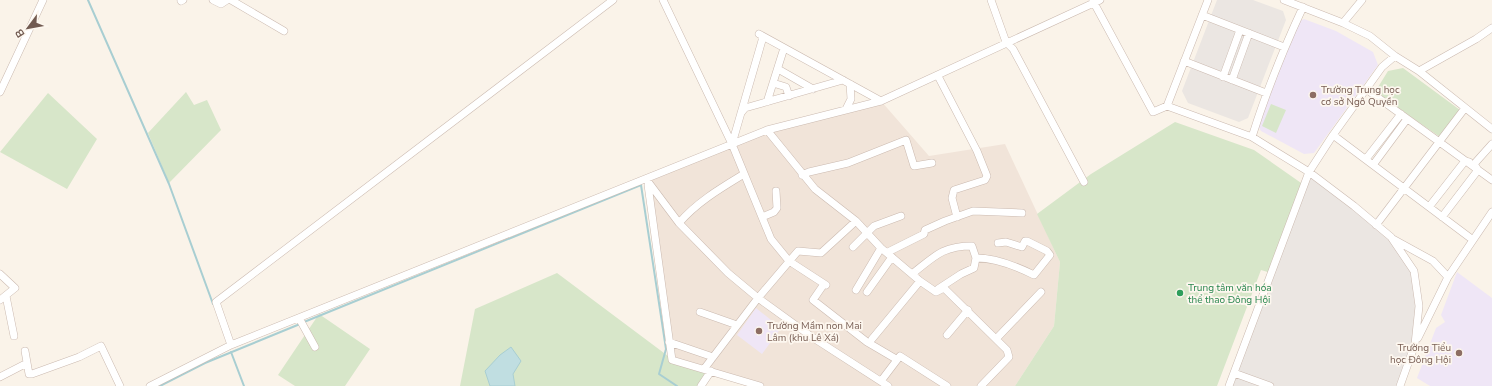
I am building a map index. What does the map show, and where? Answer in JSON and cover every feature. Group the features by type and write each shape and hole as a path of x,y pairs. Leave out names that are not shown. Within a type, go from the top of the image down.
{"street":[{"path":"0,92 43,0"},
{"path":"213,0 221,4 227,0"},
{"path":"231,0 284,31"},
{"path":"231,345 216,302 613,0"},
{"path":"662,0 732,144 771,239 789,261 825,284 813,300 868,342 896,359"},
{"path":"991,0 1006,42 1013,49 1084,182"},
{"path":"1167,106 1208,0"},
{"path":"1284,0 1343,23 1370,36 1395,56 1419,71 1492,129"},
{"path":"1343,23 1362,0"},
{"path":"150,386 231,345 300,321 647,181 767,130 881,101 938,76 1006,42 1096,1 1153,112 1167,106 1252,137 1309,172 1391,237 1433,261 1448,277"},
{"path":"1252,137 1266,93 1284,47 1303,7"},
{"path":"1202,15 1284,47"},
{"path":"1419,71 1476,39 1492,28"},
{"path":"1223,77 1240,30"},
{"path":"1232,80 1249,33"},
{"path":"732,144 761,35 881,101"},
{"path":"768,102 784,48"},
{"path":"1229,386 1309,172 1333,135 1382,67 1395,56"},
{"path":"1184,61 1266,93"},
{"path":"778,69 813,89"},
{"path":"938,76 977,151 988,176 985,180 954,190 952,198 957,217"},
{"path":"786,87 793,78"},
{"path":"741,113 745,108 813,89 847,82"},
{"path":"846,109 851,99 847,82"},
{"path":"773,83 786,87"},
{"path":"786,87 788,96"},
{"path":"1366,89 1492,180"},
{"path":"1376,225 1441,142 1465,108"},
{"path":"1366,159 1401,114"},
{"path":"1373,165 1408,119"},
{"path":"767,130 802,175 815,189 856,221 881,248 920,281 936,292"},
{"path":"1333,135 1473,240"},
{"path":"802,175 816,170 848,163 906,140 914,166 932,163"},
{"path":"1475,163 1492,144"},
{"path":"1465,161 1475,163"},
{"path":"1428,207 1465,161"},
{"path":"1475,163 1478,170"},
{"path":"1442,217 1478,170"},
{"path":"679,222 706,199 744,174"},
{"path":"647,181 679,222 728,273 758,298 812,337 888,386"},
{"path":"647,181 672,360 707,370 744,384 760,386"},
{"path":"762,218 774,212 777,208 776,191"},
{"path":"867,292 890,255 924,234 925,230 973,211 1022,213"},
{"path":"1400,386 1415,344 1448,277 1492,212"},
{"path":"853,247 874,226 901,216"},
{"path":"701,386 713,357 758,298 798,251 821,253 856,221"},
{"path":"1391,237 1414,271 1419,306 1415,344"},
{"path":"976,258 986,258 1003,262 1034,274 1050,255 1047,251 1027,241 1025,241 1022,247 1006,242 998,243"},
{"path":"912,274 937,255 954,246 972,246 976,258 974,268 961,274 936,292"},
{"path":"856,290 881,248"},
{"path":"0,274 14,288 3,298 14,336"},
{"path":"872,339 920,281"},
{"path":"936,292 944,288 1007,350 1009,357 981,386"},
{"path":"996,339 1041,292"},
{"path":"947,335 968,310"},
{"path":"700,312 737,325"},
{"path":"300,321 315,347"},
{"path":"669,342 713,357"},
{"path":"25,351 29,374 32,374 79,357 101,346 120,386"},
{"path":"881,381 896,359 900,356 947,386"},
{"path":"0,377 27,363"},
{"path":"1234,373 1270,386"}],"shaded area":[{"path":"1217,0 1253,0 1283,11 1286,20 1248,118 1239,122 1188,103 1182,91"},
{"name":"Trường Trung học cơ sở Ngô Quyền","path":"1304,19 1336,31 1373,52 1378,65 1314,153 1304,154 1261,131 1258,126 1298,22"},
{"path":"881,101 929,156 1005,144 1060,262 1054,326 1015,386 747,386 672,360 646,179 767,130"},
{"path":"1309,172 1391,237 1414,271 1419,306 1415,344 1400,386 1229,386"},
{"name":"Trường Tiểu học Đông Hội","path":"1457,272 1492,298 1492,386 1430,386 1417,378 1436,328 1445,322 1441,315"},
{"name":"Trường Mầm non Mai Lâm (khu Lê Xá)","path":"756,308 781,328 762,354 737,335"}],"green space":[{"path":"1403,68 1460,110 1440,137 1375,92 1388,71"},
{"path":"186,92 194,105 207,100 221,130 169,183 148,133"},
{"path":"48,93 97,139 67,189 0,152"},
{"path":"1271,104 1286,110 1276,133 1262,126"},
{"path":"1175,122 1254,150 1304,185 1271,273 1261,270 1217,386 1015,386 1054,326 1060,262 1037,214 1091,174"},
{"path":"557,273 672,359 711,371 701,386 460,386 475,309"},
{"path":"319,314 370,349 345,386 295,386 278,375"}],"water":[{"path":"511,347 521,361 513,374 515,386 490,386 485,371 500,355"}],"waterway":[{"path":"88,0 169,184 213,304"},
{"path":"304,322 641,185 666,349 659,374 677,386"},
{"path":"160,386 205,363 300,324"},
{"path":"231,352 244,386"}],"place":[{"name":"Trường Trung học cơ sở Ngô Quyền","path":"1313,95"},
{"name":"Trung tâm văn hóa thể thao Đông Hội","path":"1180,293"},
{"name":"Trường Mầm non Mai Lâm (khu Lê Xá)","path":"759,331"},
{"name":"Trường Tiểu học Đông Hội","path":"1459,353"}]}
